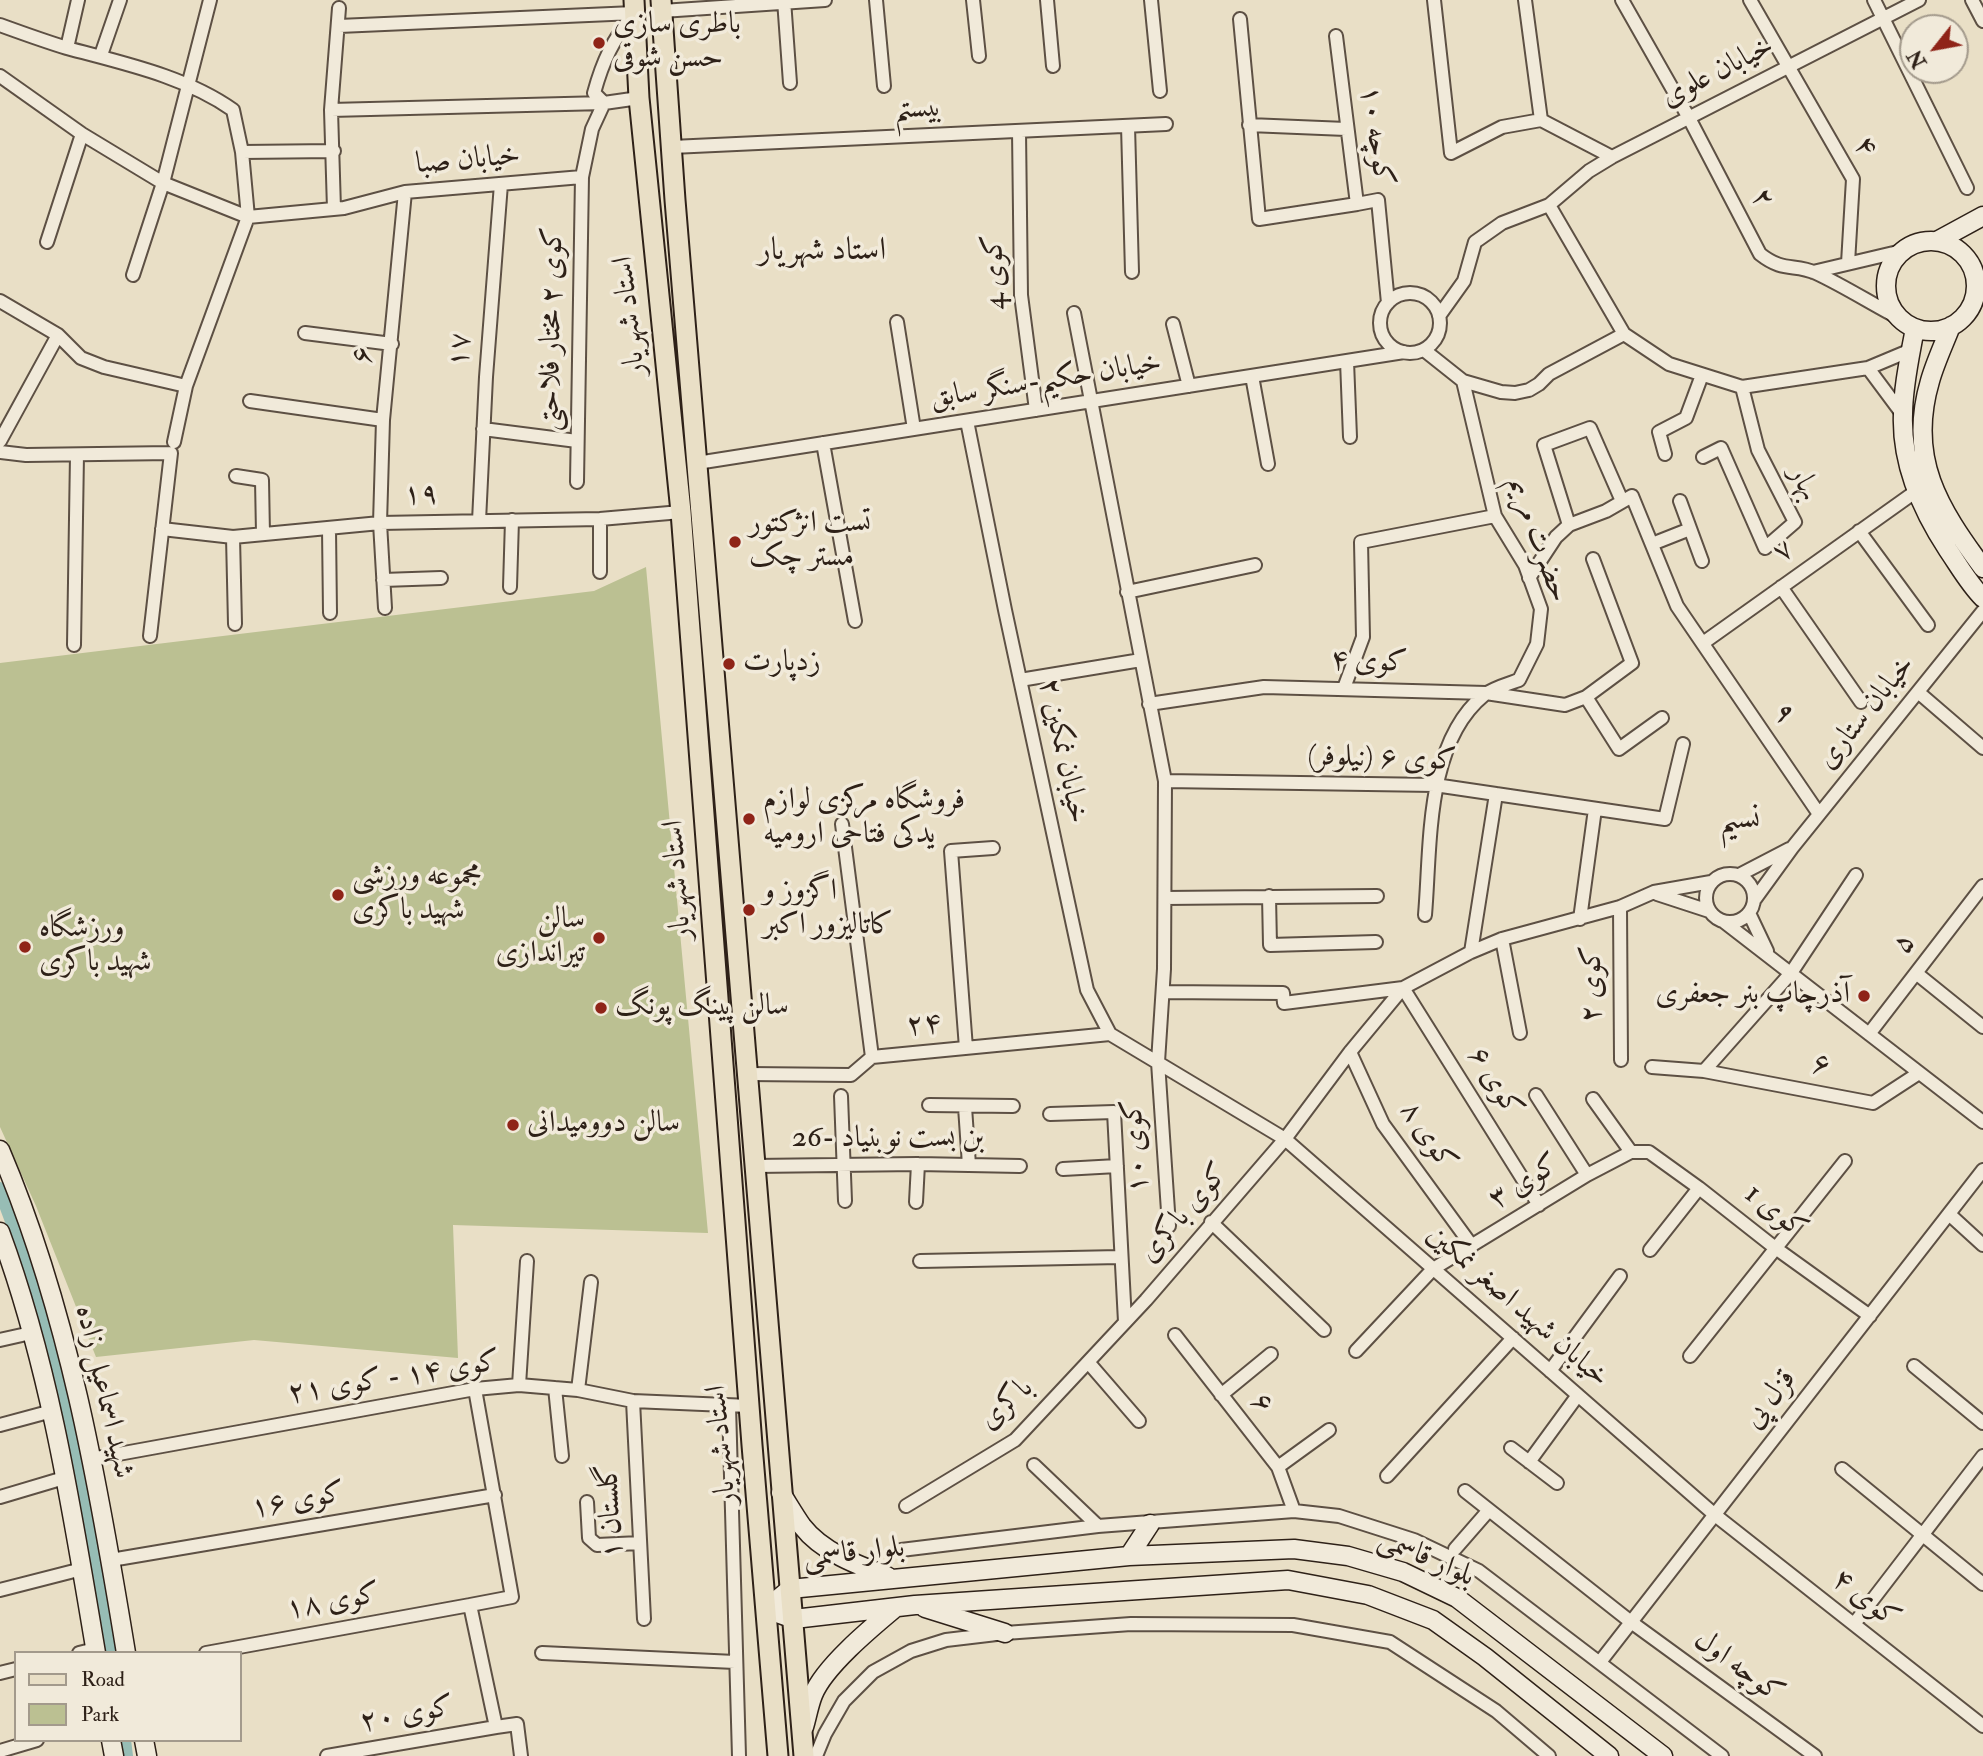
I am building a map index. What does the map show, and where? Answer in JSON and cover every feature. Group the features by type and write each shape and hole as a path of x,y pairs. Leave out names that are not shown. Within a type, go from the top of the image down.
{"main road":[{"name":"استاد شهریار","path":"634,6 639,98 681,512 778,1756"},
{"name":"استاد شهریار","path":"661,6 804,1756"},
{"path":"1937,241 1983,216"},
{"path":"1937,241 1952,246 1965,256 1979,281 1973,302 1965,316 1951,326 1933,331 1915,328 1899,318 1889,303 1885,284 1890,266 1902,251 1919,242 1937,241"},
{"path":"1951,326 1930,382 1922,430 1925,468 1954,529 1983,568"},
{"path":"1915,328 1903,415 1908,463 1915,491 1938,534 1983,598"},
{"path":"691,657 714,656"},
{"path":"694,697 717,695"},
{"name":"شهید اسماعیل زاده","path":"0,1150 32,1229 52,1295 91,1459 126,1651"},
{"name":"شهید اسماعیل زاده","path":"0,1232 4,1254 32,1333 52,1411 82,1569 90,1651"},
{"path":"23,1304 52,1295"},
{"path":"782,1493 804,1528 830,1550 855,1564 893,1578"},
{"path":"1129,1556 1150,1524"},
{"name":"بلوار قاسمی","path":"766,1609 790,1589 1129,1556 1294,1549 1348,1556 1403,1572 1457,1598 1663,1756"},
{"name":"بلوار قاسمی","path":"766,1609 794,1619 915,1605 1288,1580 1368,1595 1433,1620 1485,1657 1609,1756"},
{"path":"915,1605 1005,1633"},
{"path":"802,1734 813,1693 853,1643 895,1608"}],"street":[{"path":"67,48 78,0"},
{"path":"100,55 120,0"},
{"path":"133,275 163,183 210,0"},
{"path":"661,6 825,0"},
{"path":"876,0 884,86"},
{"path":"973,0 979,57"},
{"path":"1047,0 1053,66"},
{"path":"1151,0 1160,91"},
{"path":"1434,0 1451,153 1502,127 1541,120 1612,157"},
{"path":"1525,0 1541,120"},
{"name":"۲","path":"1622,0 1689,118 1760,254 1783,268 1813,272 1899,318"},
{"name":"۴","path":"1750,0 1853,179 1848,263"},
{"path":"1874,0 1967,188"},
{"name":"خیابان علوی","path":"1439,316 1464,281 1475,242 1502,223 1549,205 1588,171 1612,157 1920,0"},
{"path":"1972,0 1983,21"},
{"path":"784,1 790,83"},
{"path":"339,26 634,6"},
{"path":"604,103 594,93 601,66 634,6"},
{"path":"334,209 331,110 339,8"},
{"path":"1240,19 1259,219 1357,204"},
{"path":"0,25 190,86 233,110 242,152 248,217 186,386 174,442"},
{"name":"کوچه ۱۰","path":"1336,36 1357,204 1378,200 1388,303"},
{"path":"0,93 3,78 82,134 163,183 248,217"},
{"path":"331,110 604,103 639,98"},
{"path":"582,177 592,129 604,103"},
{"name":"بیستم","path":"672,147 1166,124"},
{"path":"1250,125 1346,129"},
{"path":"1128,126 1132,272"},
{"name":"کوی 4","path":"1019,131 1021,295 1035,410"},
{"path":"47,242 82,134"},
{"path":"242,152 334,152"},
{"name":"خیابان صبا","path":"248,217 334,209 405,192 582,177"},
{"name":"کوی ۲ مختار فلاحتی","path":"577,482 582,177"},
{"name":"۱۷","path":"479,521 501,184"},
{"name":"۶","path":"385,608 380,523 383,421 405,192"},
{"path":"1549,205 1624,334 1669,364 1742,387 1868,368 1911,350"},
{"name":"۲","path":"1813,272 1902,251"},
{"path":"1412,293 1429,300 1439,316 1437,336 1424,350 1414,353 1404,352 1387,342 1380,322 1388,303 1403,294 1412,293"},
{"path":"0,301 58,335 81,358 104,367 186,386"},
{"name":"کوی ۱۰","path":"1074,313 1165,781 1163,992 1158,1062 1169,1226"},
{"path":"897,322 914,429"},
{"path":"1173,324 1189,386"},
{"path":"305,333 392,344"},
{"path":"1424,350 1463,381 1515,393 1529,390 1549,374 1624,334"},
{"path":"0,441 58,335"},
{"name":"خیابان حکیم-سنگر سابق","path":"697,463 1404,352"},
{"path":"1347,361 1350,437"},
{"path":"1868,368 1903,415"},
{"path":"1665,454 1660,432 1686,418 1702,375"},
{"path":"1252,376 1268,464"},
{"name":"حضرت مریم","path":"1463,381 1495,516 1525,565 1541,609 1537,644 1519,680 1486,693"},
{"name":"بهار","path":"1703,457 1721,448 1765,548 1794,522 1758,450 1742,387"},
{"path":"250,401 383,421"},
{"name":"خیابان نمکین ۲","path":"967,421 1087,990 1110,1034"},
{"path":"1530,578 1556,537 1569,525 1606,511 1622,501 1590,428 1544,444 1569,525"},
{"path":"483,429 577,441"},
{"path":"823,443 855,621"},
{"path":"0,452 26,456 171,453 150,635"},
{"path":"74,645 77,455"},
{"path":"236,476 262,480 263,534"},
{"name":"۷","path":"1703,643 1931,482"},
{"name":"۹","path":"1622,501 1632,496 1678,606 1819,814"},
{"path":"1680,501 1702,561"},
{"name":"۱۹","path":"162,529 233,537 380,523 600,519 681,512"},
{"path":"1344,688 1363,637 1362,542 1495,516"},
{"path":"600,519 600,572"},
{"path":"510,587 512,520"},
{"path":"329,529 330,613"},
{"path":"1652,544 1690,530"},
{"path":"1859,531 1928,625"},
{"path":"233,537 236,624"},
{"path":"1593,559 1632,663 1586,697 1619,749 1662,718"},
{"path":"1127,592 1255,565"},
{"path":"383,580 441,578"},
{"path":"1781,587 1861,702"},
{"name":"خیابان ستاری","path":"1755,899 1819,814 1981,619"},
{"path":"1020,680 1141,660"},
{"name":"کوی ۴","path":"1149,704 1264,687 1486,693 1565,705 1586,697"},
{"path":"1918,692 1983,748"},
{"path":"1425,915 1436,785 1460,720 1486,693"},
{"name":"کوی ۶ (نیلوفر)","path":"1165,781 1436,785 1665,819 1683,744"},
{"path":"1471,952 1496,794"},
{"path":"1580,919 1595,808"},
{"path":"842,824 872,1057"},
{"path":"966,1048 951,851 993,848"},
{"path":"1163,992 1284,998 1403,988 1471,952 1502,939 1620,907 1654,892 1711,882 1724,874 1739,875 1792,848"},
{"path":"1723,921 1737,921 1749,914 1755,899 1751,884 1739,875"},
{"path":"1704,1071 1791,973 1856,875"},
{"path":"1709,911 1705,896 1711,882"},
{"name":"۵","path":"1869,1034 1983,886"},
{"path":"1654,892 1709,911 1983,1122"},
{"path":"1269,896 1270,945 1376,942"},
{"path":"1165,898 1377,896"},
{"name":"کوی ۲","path":"1620,907 1621,1060"},
{"path":"1749,914 1769,955"},
{"path":"1502,939 1520,1033"},
{"path":"1916,973 1983,1027"},
{"name":"کوی باکری","path":"1125,1322 1285,1139 1350,1052 1403,988"},
{"name":"کوی ۶","path":"1403,988 1539,1205"},
{"path":"1110,1034 1158,1062"},
{"name":"۲۴","path":"748,1074 851,1075 872,1057 1110,1034"},
{"name":"کوی ۸","path":"1350,1052 1383,1124 1472,1246"},
{"name":"خیابان شهید اصغر نمکین","path":"1158,1062 1285,1139 1715,1515"},
{"name":"۶","path":"1652,1067 1704,1071 1872,1103 1919,1073"},
{"path":"1535,1095 1587,1175"},
{"path":"841,1096 845,1202"},
{"path":"1593,1099 1631,1152"},
{"path":"929,1105 1013,1106"},
{"path":"965,1107 969,1165"},
{"path":"1050,1114 1114,1112 1125,1322"},
{"name":"کوی ۳","path":"1433,1269 1587,1175 1631,1152 1648,1152"},
{"name":"کوی 1","path":"1648,1152 1870,1315"},
{"path":"1690,1356 1845,1161"},
{"path":"916,1202 918,1164"},
{"name":"26- بن بست نوبنیاد","path":"755,1167 918,1164 1020,1166"},
{"path":"1063,1169 1117,1166"},
{"name":"قزل پی","path":"1600,1662 1983,1170"},
{"path":"1650,1250 1699,1188"},
{"path":"1949,1214 1983,1245"},
{"path":"1210,1223 1324,1330"},
{"path":"920,1261 1120,1257"},
{"path":"519,1385 527,1261"},
{"path":"1356,1352 1433,1269"},
{"path":"1550,1371 1620,1276"},
{"path":"578,1390 591,1282"},
{"name":"باکری","path":"906,1506 1015,1440 1125,1322"},
{"path":"0,1340 32,1333"},
{"name":"۶","path":"1175,1335 1278,1467 1294,1511"},
{"path":"1387,1476 1513,1338"},
{"path":"1221,1395 1271,1354"},
{"path":"1088,1362 1139,1421"},
{"path":"1914,1366 1983,1423"},
{"name":"کوی ۱۴ - کوی ۲۱","path":"91,1459 475,1389 519,1385 578,1390 633,1401 749,1406"},
{"path":"555,1388 562,1455"},
{"path":"475,1389 495,1495"},
{"path":"1529,1462 1578,1395"},
{"name":"۱ گلستان","path":"633,1401 644,1619"},
{"path":"729,1406 739,1756"},
{"path":"0,1424 52,1411"},
{"path":"1278,1467 1329,1430"},
{"path":"1511,1448 1557,1483"},
{"path":"1854,1624 1983,1456"},
{"path":"1034,1465 1098,1526"},
{"path":"1842,1469 1983,1584"},
{"path":"0,1497 64,1478"},
{"name":"کوچه اول","path":"1465,1491 1631,1622 1815,1756"},
{"name":"کوی ۱۶","path":"111,1560 495,1495"},
{"name":"کوی ۱۸","path":"217,1651 512,1597 495,1495"},
{"path":"587,1502 589,1538 592,1543 640,1543"},
{"path":"1455,1549 1489,1510"},
{"path":"901,1550 1098,1526 1294,1511 1339,1516 1414,1540 1479,1571 1722,1756"},
{"name":"کوی ۴","path":"1715,1515 1983,1726"},
{"path":"0,1590 82,1569"},
{"path":"470,1605 496,1727 517,1724 521,1756"},
{"path":"816,1756 844,1701 873,1672 911,1651 946,1640 1131,1624 1293,1625 1390,1642 1496,1711 1549,1756"},
{"path":"542,1653 735,1662"},
{"name":"کوی ۲۰","path":"327,1756 496,1727"},
{"path":"0,1751 30,1742"}],"green space":[{"name":"مجموعه ورزشی شهید باکری","path":"646,567 708,1233 453,1225 458,1358 254,1340 96,1357 36,1206 0,1127 0,663 594,591"}],"waterway":[{"path":"0,1189 21,1245 75,1447 109,1651"},
{"path":"124,1742 126,1756"}],"place":[{"name":"باطری سازی حسن شوقی","path":"599,43"},
{"name":"تست انژکتور مستر چک","path":"735,542"},
{"name":"زدپارت","path":"729,664"},
{"name":"فروشگاه مرکزی لوازم یدکی فتاحی ارومیه","path":"749,819"},
{"name":"مجموعه ورزشی شهید باکری","path":"338,895"},
{"name":"اگزوز و کاتالیزور اکبر","path":"749,910"},
{"name":"سالن تیراندازی","path":"599,938"},
{"name":"ورزشگاه شهید باکری","path":"25,947"},
{"name":"آذرچاپ بنر جعفری","path":"1864,996"},
{"name":"سالن پینگ پونگ","path":"601,1008"},
{"name":"سالن دوومیدانی","path":"513,1125"}],"district":[{"name":"استاد شهریار","path":"822,252"},
{"name":"نسیم","path":"1740,821"}]}
